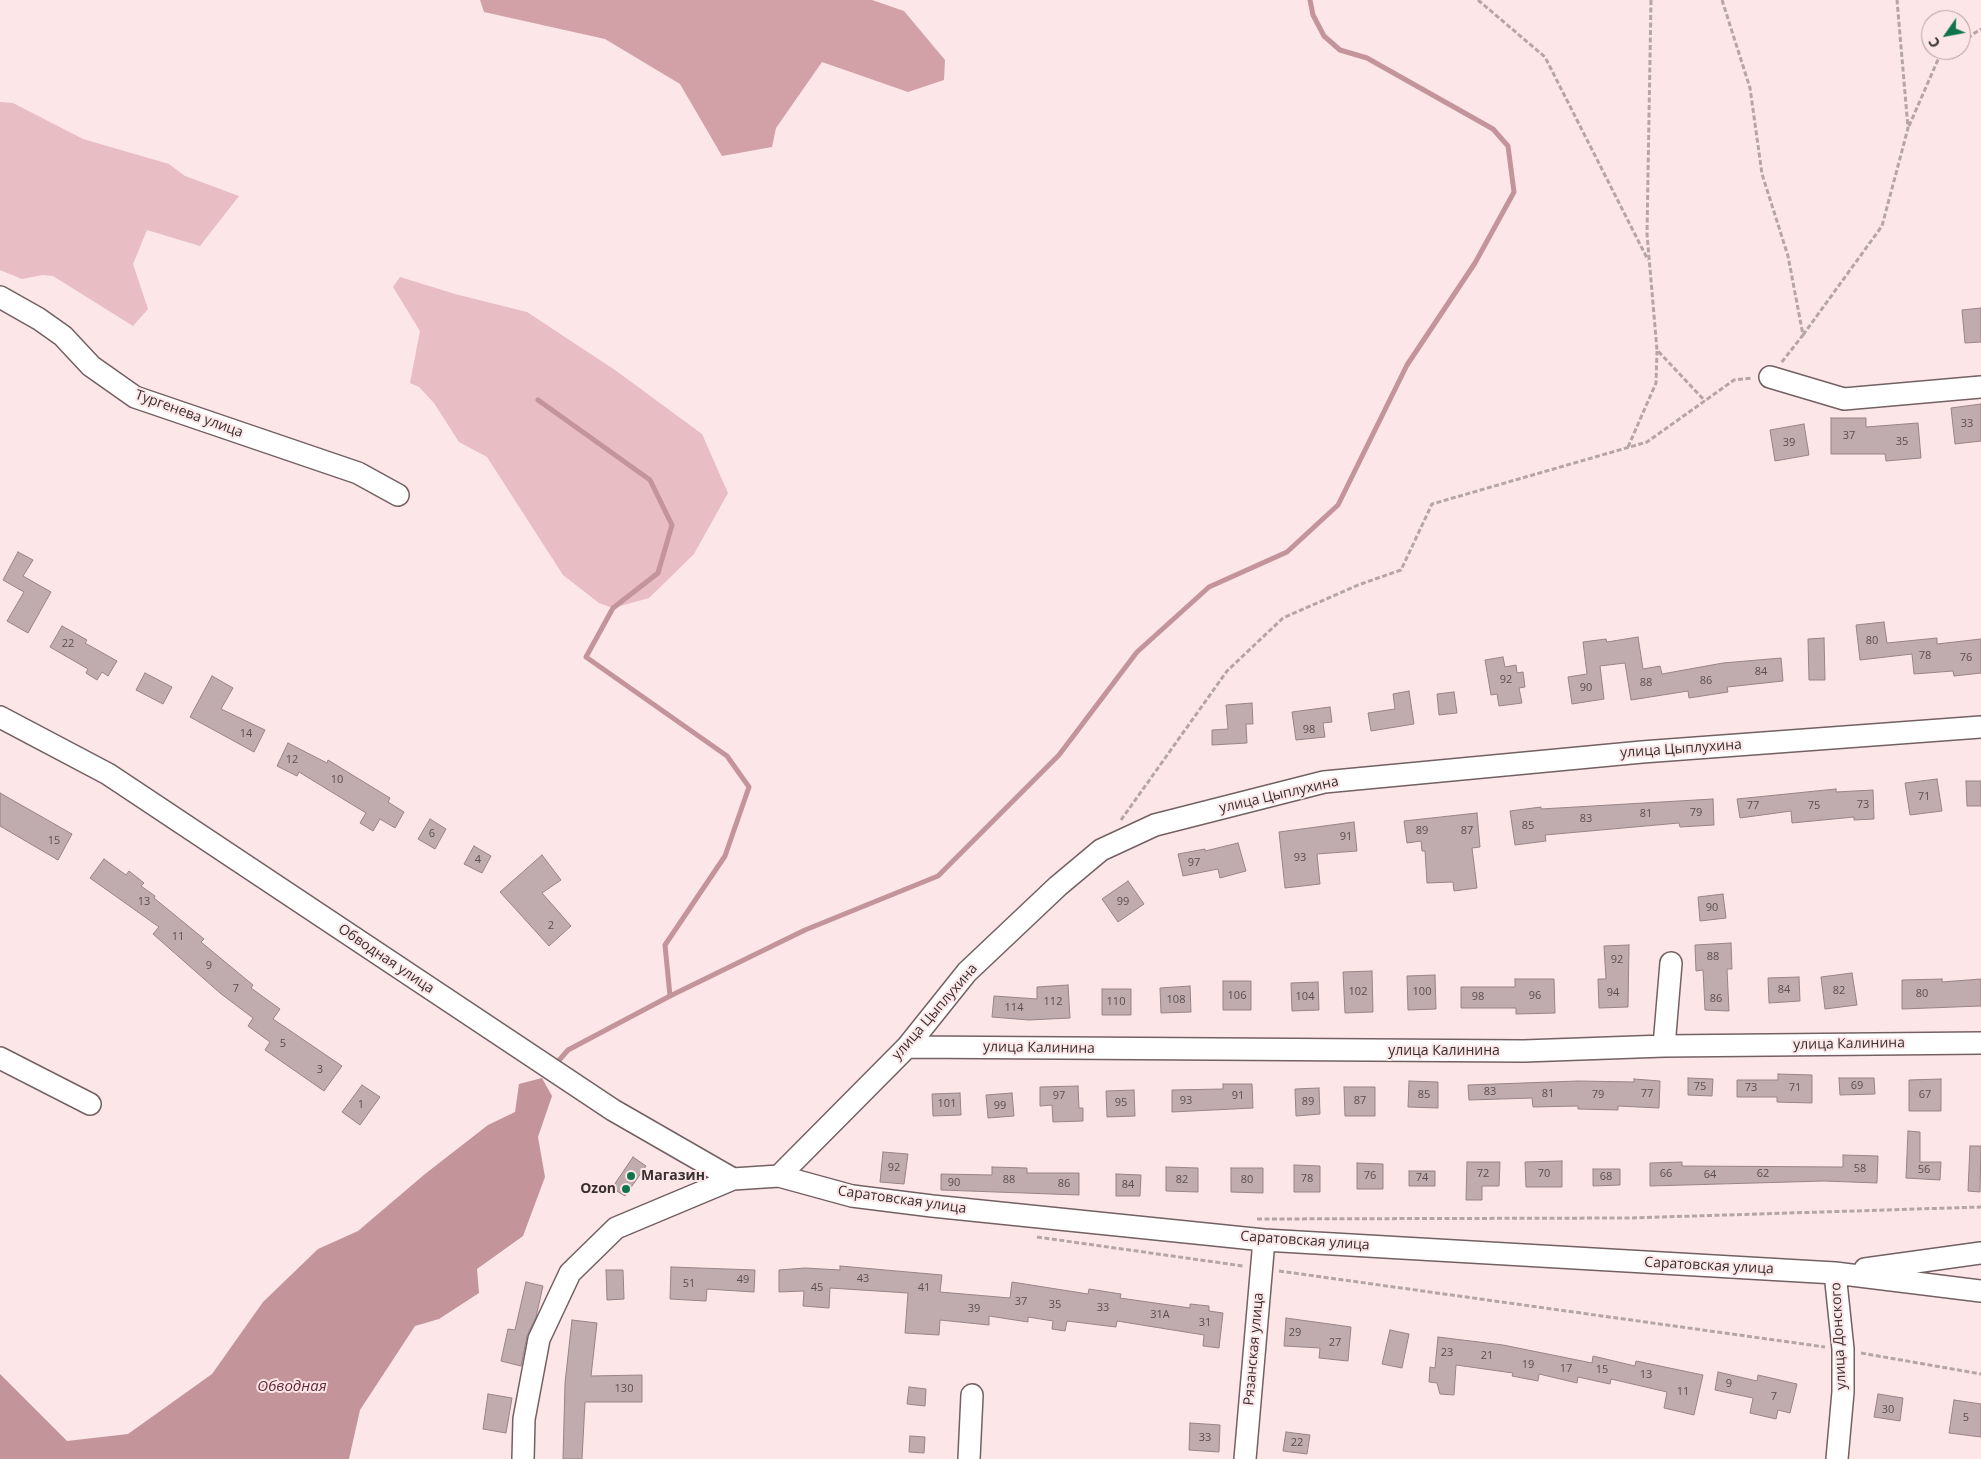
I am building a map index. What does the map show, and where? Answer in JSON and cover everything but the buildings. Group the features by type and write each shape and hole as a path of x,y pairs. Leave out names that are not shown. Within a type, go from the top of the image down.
{"street":[{"name":"Тургенева улица","path":"0,297 39,319 63,336 91,366 135,397 358,473 398,495"},
{"path":"1770,377 1844,400 1981,387"},
{"name":"Обводная улица","path":"0,718 108,774 613,1110 733,1179"},
{"name":"улица Цыплухина","path":"779,1176 907,1047 967,972 1058,886 1101,850 1155,825 1324,782 1642,752 1981,727"},
{"path":"1664,1046 1672,963"},
{"name":"улица Калинина","path":"907,1047 1524,1051 1664,1046 1981,1043"},
{"path":"0,1058 90,1104"},
{"path":"523,1459 524,1419 539,1339 570,1273 616,1228 733,1179 779,1176"},
{"name":"Саратовская улица","path":"779,1176 852,1196 896,1202 1264,1240 1835,1273 1981,1291"},
{"name":"Рязанская улица","path":"1245,1459 1264,1240"},
{"name":"Саратовская улица","path":"1835,1273 1981,1253"},
{"name":"улица Донского","path":"1835,1273 1843,1349 1843,1392 1837,1459"},
{"path":"969,1459 972,1395"}],"path":[{"path":"1478,0 1545,56 1650,262"},
{"path":"1628,447 1656,383 1658,350 1647,234 1651,0"},
{"path":"1722,0 1750,88 1762,174 1788,256 1803,335"},
{"path":"1897,0 1908,128"},
{"path":"1101,850 1227,671 1283,618 1358,585 1401,570 1432,504 1647,442 1734,380 1770,377 1882,226 1908,128 1938,60"},
{"path":"1658,350 1705,401"},
{"path":"1251,1218 1630,1218 1981,1207"},
{"path":"1035,1237 1843,1349 1981,1374"}],"shaded area":[{"path":"480,0 872,0 904,11 945,60 944,80 908,92 822,62 776,128 772,147 722,156 680,84 605,39 484,12"},
{"path":"0,102 13,103 83,139 169,164 185,176 239,196 200,246 147,230 133,264 148,309 133,326 53,276 42,275 22,279 0,270"},
{"path":"400,277 455,294 527,312 615,370 702,434 728,493 694,554 649,598 613,608 599,603 563,575 487,457 459,442 434,403 419,387 410,383 420,331 393,287"}],"water":[{"name":"Обводная","path":"542,1078 552,1096 538,1137 545,1177 523,1236 477,1269 479,1293 439,1319 415,1326 360,1410 349,1459 0,1459 0,1374 67,1441 128,1434 212,1374 263,1302 318,1249 358,1231 425,1174 488,1125 515,1112 519,1084"}],"waterway":[{"path":"554,1066 568,1050 670,996 805,930 938,876 1059,755 1137,652 1209,587 1287,552 1338,505 1407,365 1475,263 1514,192 1508,146 1493,129 1367,58 1340,50 1324,36 1313,15 1310,0"},
{"path":"538,400 650,480 672,525 658,573 613,608 586,657 727,756 749,787 725,856 665,945 670,996"}],"place":[{"name":"Магазин","path":"631,1176"},
{"name":"Ozon","path":"626,1189"}]}
